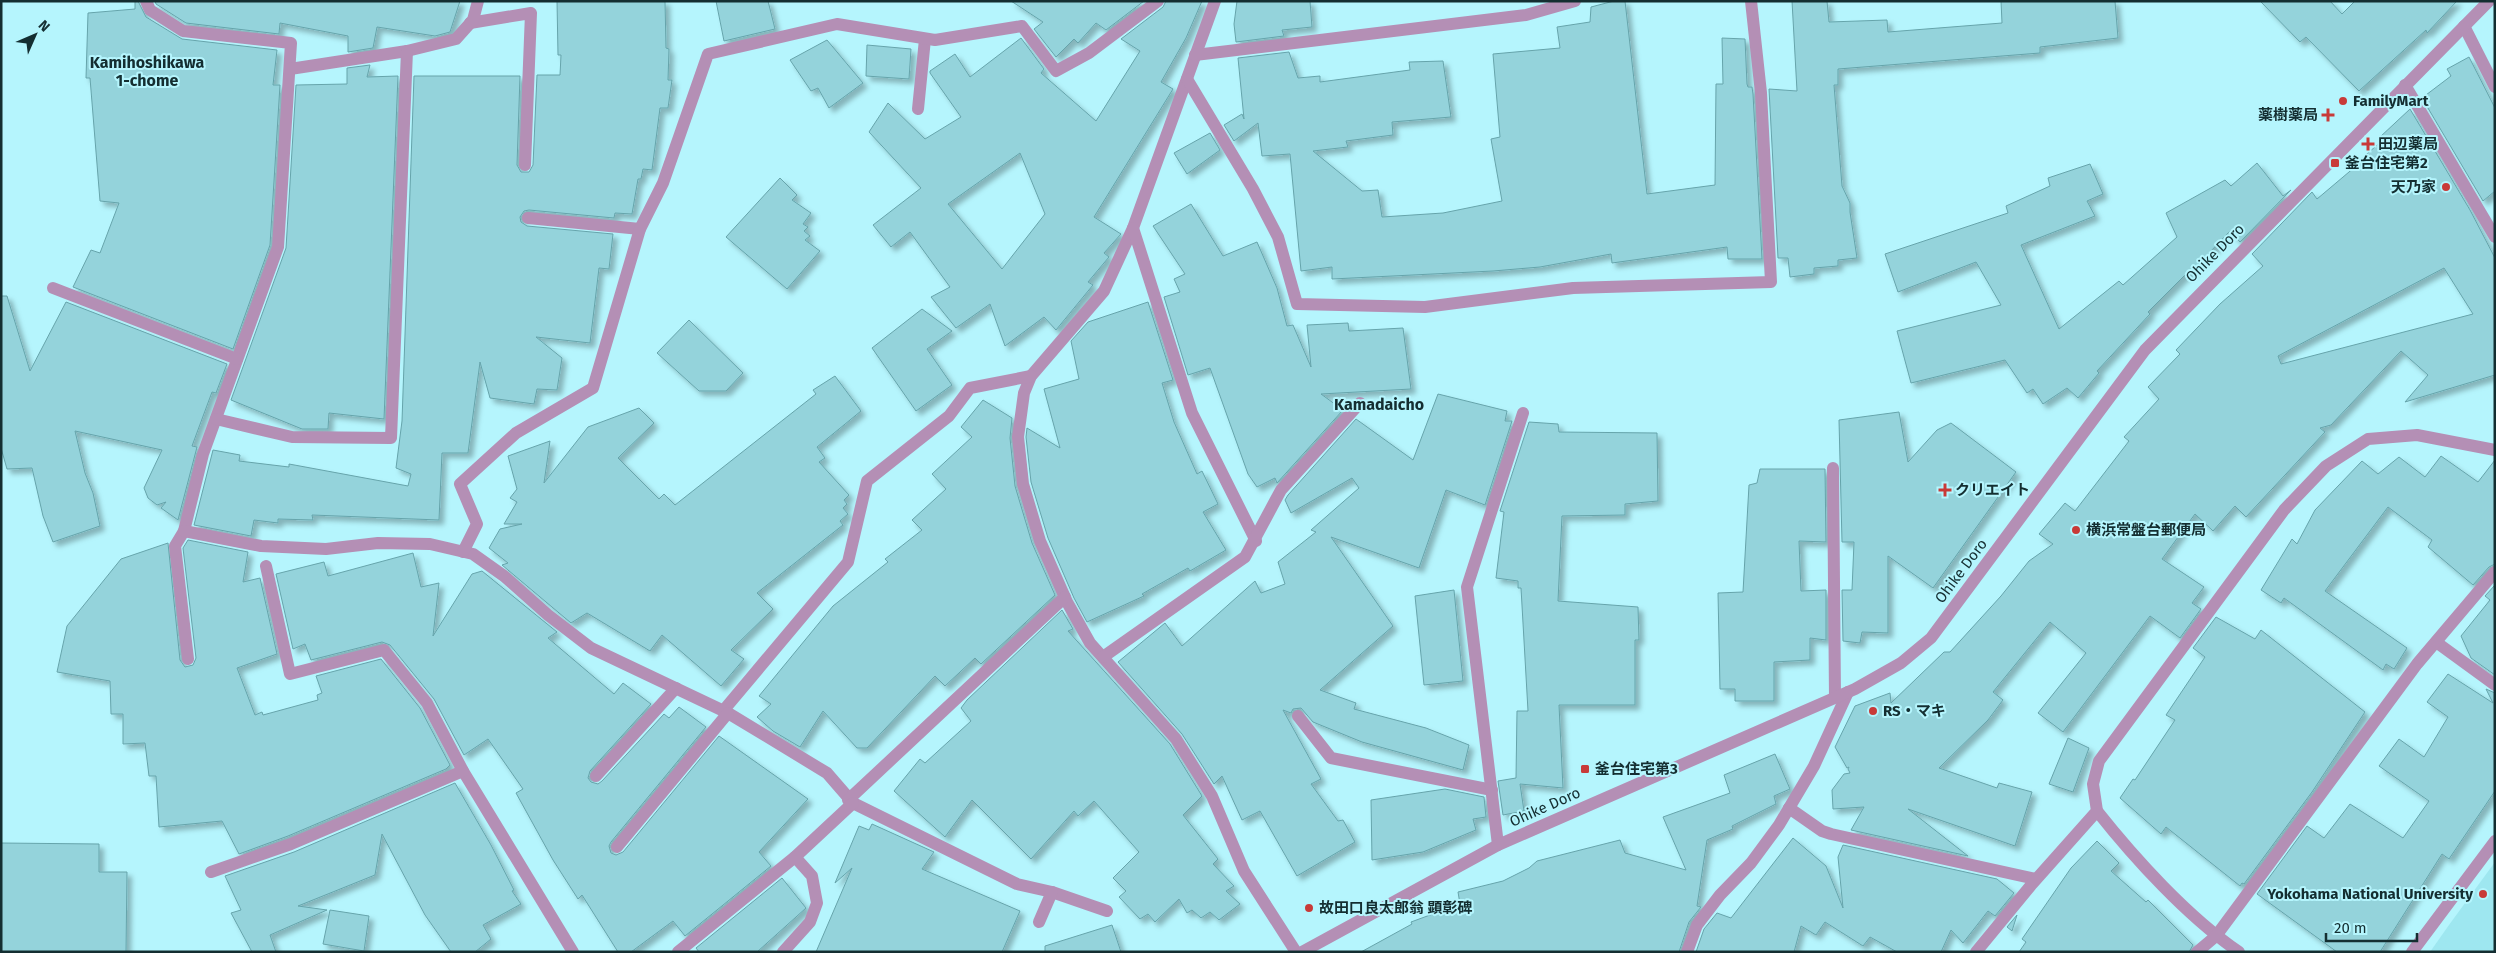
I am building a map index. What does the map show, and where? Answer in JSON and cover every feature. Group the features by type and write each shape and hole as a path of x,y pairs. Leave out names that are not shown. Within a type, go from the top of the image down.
{"street":[{"path":"146,1 150,10 183,31 291,43 278,247 203,454 184,531 175,546 188,659"},
{"path":"290,68 407,51 456,39 473,20 478,1"},
{"path":"463,552 477,524 460,484 516,433 592,388 640,229 663,183 708,54 837,24 934,40 1022,26 1056,71 1089,53 1158,1"},
{"path":"1215,1 1133,228 1104,291 1031,376 1024,393 1018,437 1023,484 1040,541 1065,597 1090,643 1176,738 1212,796 1244,871 1296,952"},
{"path":"1195,55 1526,15 1575,1"},
{"path":"1187,79 1253,189 1278,237 1297,304 1425,307 1574,288 1771,282 1761,93 1751,1"},
{"name":"Ohike Doro","path":"1302,952 1498,845 1842,695 1901,663 1931,638 2145,350 2489,1"},
{"path":"470,23 531,13 525,165"},
{"path":"2464,26 2495,87"},
{"path":"918,109 925,39"},
{"path":"216,419 292,437 391,438 407,51"},
{"path":"2405,86 2495,237"},
{"path":"528,218 640,229"},
{"path":"1133,228 1192,413 1256,541"},
{"path":"53,288 237,360"},
{"path":"617,847 848,562 867,481 950,416 970,388 1031,376"},
{"path":"1103,657 1245,557 1256,541 1281,490 1360,403"},
{"path":"1498,845 1467,587 1523,413"},
{"path":"2239,952 2216,936 2126,848 2097,811 2093,784 2099,760 2284,510 2326,466 2368,439 2417,435 2495,450"},
{"path":"1687,952 1697,924 1720,895 1752,863 1789,808 1814,766 1842,695 1833,468"},
{"path":"184,531 261,546 326,549 378,544 430,544 473,554 504,576 548,615 590,648 726,712 828,773 850,802 1017,884 1052,892 1107,912"},
{"path":"266,566 290,674 384,650 427,704 463,771 573,952"},
{"path":"2198,952 2216,936 2436,642 2495,572"},
{"path":"678,952 795,857 1065,597"},
{"path":"2436,642 2495,685"},
{"path":"596,776 676,688"},
{"path":"1298,716 1331,758 1492,790"},
{"path":"211,872 291,844 463,771"},
{"path":"1789,808 1822,831 1831,834 2036,879"},
{"path":"1976,952 2036,879 2097,811"},
{"path":"2412,952 2495,841"},
{"path":"783,952 810,922 817,903 812,876 795,857"},
{"path":"1039,922 1052,892"}],"shaded area":[{"name":"Yokohama National University","path":"2495,862 2495,952 2430,952 2449,925"}],"building":[{"path":"135,1 138,1 146,17 182,39 277,50 273,85 280,85 270,245 233,349 73,287 91,250 100,253 119,203 100,201 90,78 86,78 88,13 135,9"},
{"path":"155,1 460,1 450,32 435,36 377,27 373,48 348,52 348,36 280,23 279,34 186,23 156,4"},
{"path":"557,1 665,1 666,48 669,49 668,80 672,80 668,108 660,108 652,170 643,169 641,179 638,179 632,214 615,213 614,218 529,210 524,211 520,217 521,222 527,226 613,234 609,269 599,268 590,343 536,337 562,358 557,390 537,389 534,404 490,398 480,362 468,453 442,453 439,520 312,515 313,520 278,519 278,523 254,520 251,536 194,525 213,450 240,455 239,461 289,467 289,464 408,486 411,474 396,468 402,421 414,76 520,76 517,165 521,172 529,172 533,165 537,75 560,75 561,55 558,55"},
{"path":"716,1 768,1 775,29 724,41"},
{"path":"1011,1 1144,1 1106,30 1096,23 1078,43 1074,39 1056,57 1034,29 1043,22"},
{"path":"1166,1 1202,1 1186,38 1161,82 1173,89 1094,217 1121,234 1104,253 1109,257 1088,282 1093,285 1056,330 1044,317 1005,346 990,304 956,328 931,297 950,287 910,232 891,247 873,225 921,188 869,132 888,103 925,139 961,117 930,71 955,54 970,77 1021,38 1044,69 1041,73 1096,121 1140,51 1121,39 1163,7","holes":["1020,153 1045,214 1002,269 948,204"]},
{"path":"1237,1 1310,1 1312,27 1282,30 1284,36 1236,42 1234,24"},
{"path":"1614,1 1625,1 1647,194 1715,185 1716,84 1723,84 1722,38 1745,39 1747,84 1748,87 1752,87 1753,94 1762,259 1728,259 1727,247 1612,263 1611,254 1540,267 1493,271 1332,279 1332,267 1301,271 1290,154 1262,156 1258,123 1234,141 1224,125 1242,114 1244,119 1238,58 1289,52 1298,78 1320,76 1320,82 1410,70 1409,62 1443,61 1451,117 1392,122 1393,135 1346,141 1348,147 1313,151 1362,191 1378,190 1382,217 1443,213 1502,201 1491,139 1500,137 1493,54 1560,48 1557,27 1590,22 1591,7"},
{"path":"1792,1 1827,1 1829,22 1887,20 1888,32 2002,23 2001,1 2115,1 2118,38 2040,47 2040,53 1838,69 1838,85 1834,85 1842,186 1850,203 1857,258 1838,260 1838,266 1814,268 1814,274 1790,277 1788,258 1778,258 1769,89 1797,91"},
{"path":"2260,1 2330,1 2342,14 2355,1 2457,1 2427,33 2426,30 2359,91 2306,37 2300,42"},
{"path":"827,40 863,83 829,108 818,88 811,91 790,60"},
{"path":"867,45 911,49 909,79 866,76"},
{"path":"2469,57 2495,108 2495,191 2483,201 2422,98 2451,76 2447,69"},
{"path":"370,65 367,77 398,76 384,419 329,413 328,429 302,429 231,400 286,248 296,85 347,84 347,68"},
{"path":"2410,109 2470,210 2495,258 2495,375 2405,402 2428,375 2401,351 2331,425 2320,428 2325,432 2246,517 2235,506 2213,531 2195,514 2162,559 2204,587 2192,603 2201,609 2180,638 2150,616 2063,732 2038,713 2086,653 2050,622 1993,692 2003,700 1988,720 1939,768 1997,788 1999,783 2032,792 2015,846 1908,809 1968,856 1851,830 1864,807 1833,809 1832,790 1844,774 1850,773 1849,767 1847,768 1835,747 1855,706 1890,693 1891,703 1944,652 1950,652 2001,596 2029,561 2053,544 2039,534 2065,503 2075,511 2129,441 2124,437 2159,399 2148,387 2180,354 2176,350 2220,304 2263,266 2252,254 2312,192 2317,199 2362,161 2361,159 2383,140 2380,137","holes":["2444,268 2473,314 2281,364 2278,356"]},
{"path":"1210,133 1220,150 1187,174 1174,153"},
{"path":"2257,163 2283,196 2291,190 2240,242 2230,231 2190,273 2189,271 2148,312 2150,314 2097,371 2099,373 2078,398 2067,388 2043,404 2033,389 2027,393 2005,360 1911,383 1897,331 2001,305 1976,262 1898,292 1885,254 2008,213 2006,206 2050,186 2048,178 2090,164 2103,194 2087,201 2095,216 2021,245 2059,329 2119,281 2123,285 2177,237 2166,213 2225,180 2231,186"},
{"path":"780,178 797,195 792,200 811,213 803,224 808,227 804,231 810,236 805,240 820,251 787,289 726,237"},
{"path":"1191,204 1223,256 1257,242 1277,288 1287,326 1293,325 1311,367 1307,325 1348,323 1349,331 1403,328 1411,389 1321,394 1343,410 1277,483 1275,478 1257,487 1248,474 1210,368 1188,375 1164,297 1180,292 1174,279 1185,274 1153,226"},
{"path":"1,296 7,296 30,371 66,302 227,364 216,393 212,392 192,446 197,447 178,520 161,508 166,502 157,505 148,498 144,488 162,450 75,431 85,473 93,493 100,526 53,542 43,516 32,468 7,469 1,448"},
{"path":"1148,302 1173,380 1162,383 1174,422 1197,474 1202,471 1218,504 1203,512 1226,550 1190,571 1188,568 1142,594 1144,596 1087,622 1074,598 1048,538 1031,482 1026,437 1027,428 1060,448 1044,389 1079,379 1071,341 1088,322"},
{"path":"922,309 952,331 927,349 952,385 916,411 872,348"},
{"path":"689,320 743,373 726,391 699,391 657,353"},
{"path":"835,376 861,411 817,447 825,458 819,462 849,495 844,500 847,504 843,508 848,514 840,521 843,525 757,593 773,609 731,650 744,659 721,686 662,635 650,651 587,613 571,623 502,565 508,563 489,548 500,529 522,524 504,524 517,502 510,498 517,489 508,456 550,441 544,483 588,427 639,408 654,423 618,458 659,499 664,494 675,505 816,394 813,390"},
{"path":"1438,394 1507,411 1505,421 1512,421 1485,505 1446,490 1419,568 1331,537 1393,626 1320,690 1356,703 1354,709 1426,728 1469,745 1463,770 1362,742 1313,722 1301,708 1293,709 1291,713 1283,710 1321,779 1311,784 1338,821 1343,820 1355,842 1297,876 1260,811 1242,820 1222,776 1214,784 1182,734 1118,662 1165,623 1182,646 1255,581 1261,593 1285,584 1278,562 1316,532 1311,530 1359,488 1352,478 1291,513 1285,500 1288,495 1356,419 1413,460"},
{"path":"983,400 1012,418 1010,438 1015,486 1032,543 1055,595 981,664 975,658 945,686 935,676 867,748 857,748 823,711 800,747 773,731 757,717 771,704 759,696 833,606 888,562 885,559 922,530 912,520 946,489 932,474 972,437 961,427"},
{"path":"1899,412 1908,462 1937,430 1951,423 2016,472 1933,588 1888,556 1888,633 1862,632 1860,643 1843,641 1842,590 1852,590 1854,542 1842,542 1839,420"},
{"path":"1529,422 1558,424 1559,432 1657,433 1658,501 1625,504 1625,515 1562,516 1558,601 1638,607 1639,640 1635,640 1635,705 1559,705 1563,788 1520,784 1524,811 1503,815 1498,781 1516,778 1517,711 1528,711 1521,588 1518,588 1518,581 1496,578 1504,512 1500,511"},
{"path":"2441,456 2478,482 2495,460 2495,564 2489,567 2473,585 2428,547 2432,540 2388,507 2325,591 2407,648 2394,669 2386,664 2383,670 2284,598 2281,603 2261,590 2292,539 2297,544 2315,510 2362,461 2378,474 2399,457 2425,477"},
{"path":"1760,469 1825,469 1826,542 1799,541 1801,591 1826,590 1826,640 1810,638 1810,660 1774,662 1774,701 1735,701 1735,689 1720,689 1718,593 1743,592 1749,485 1757,483"},
{"path":"188,540 248,552 243,582 260,578 277,654 237,668 255,715 262,712 263,715 318,700 317,695 322,693 316,676 381,659 420,708 450,765 446,769 288,836 239,854 222,821 159,827 156,776 149,776 145,743 123,744 123,714 111,714 110,681 57,672 67,626 121,559 168,543 180,660 185,667 193,665 196,658 183,548"},
{"path":"413,553 421,587 439,583 433,636 472,574 482,571 557,632 548,638 614,694 623,683 651,704 590,771 588,778 591,782 598,784 602,781 664,714 669,718 679,707 706,727 611,842 609,846 611,853 616,855 623,852 719,736 808,799 759,852 771,866 685,936 673,921 631,952 618,952 582,895 578,899 553,860 516,793 523,789 488,739 464,755 434,699 390,645 382,642 311,660 305,644 293,649 276,574 324,562 328,576"},
{"path":"2495,585 2495,675 2471,658 2461,636 2490,600 2485,596"},
{"path":"1454,590 1463,681 1424,685 1415,596"},
{"path":"1062,610 1073,629 1068,631 1170,744 1202,796 1183,815 1218,859 1213,864 1234,886 1226,891 1240,904 1219,920 1210,912 1201,918 1192,910 1187,913 1179,899 1155,922 1148,914 1140,919 1119,897 1126,891 1113,878 1139,852 1094,801 1078,816 1074,811 1031,859 972,800 945,837 894,791 920,759 925,763 971,721 961,708 967,700"},
{"path":"2216,617 2255,639 2261,630 2365,712 2312,792 2244,884 2242,883 2240,886 2166,827 2161,834 2120,798 2133,779 2135,780 2175,720 2166,715 2205,657 2193,648"},
{"path":"2448,674 2493,703 2486,689 2495,693 2495,791 2449,859 2442,854 2380,952 2337,952 2257,894 2307,826 2324,838 2350,804 2403,838 2429,801 2379,766 2399,739 2424,757 2448,717 2427,702"},
{"path":"2068,738 2089,748 2073,792 2049,784"},
{"path":"1775,754 1790,789 1774,796 1776,804 1732,826 1733,829 1707,840 1697,906 1701,907 1689,922 1679,952 1361,952 1412,924 1411,922 1460,904 1458,892 1503,881 1529,868 1537,861 1620,840 1625,853 1686,870 1663,817 1730,793 1724,775"},
{"path":"455,783 491,845 514,890 512,891 521,904 483,925 491,939 475,952 451,952 425,915 382,834 375,875 298,906 327,910 270,935 276,952 252,952 231,913 241,910 225,876 294,852"},
{"path":"1445,789 1484,797 1486,817 1473,819 1476,830 1423,852 1372,860 1371,800"},
{"path":"872,824 934,852 922,869 1020,911 1002,952 816,952 852,868 835,883 859,826 869,830"},
{"path":"1793,838 1826,866 1843,908 1838,857 1843,845 1997,879 2014,893 1995,916 1988,911 1963,943 1951,930 1941,952 1897,952 1870,937 1863,946 1825,922 1816,935 1801,926 1794,952 1696,952 1704,929 1717,913 1731,918"},
{"path":"2097,841 2119,863 2111,871 2146,902 2148,900 2193,945 2189,952 2019,952 2026,942 2022,939 2071,868"},
{"path":"1,843 99,844 99,872 127,872 126,952 1,952"},
{"path":"782,878 806,908 757,952 699,952 696,948"},
{"path":"330,910 369,916 364,951 323,944"},
{"path":"2017,915 2012,931 2007,927"},
{"path":"1112,925 1121,952 1045,952 1045,946"}],"place":[{"name":"FamilyMart","path":"2343,101"},
{"name":"薬樹薬局","path":"2328,115"},
{"name":"田辺薬局","path":"2368,144"},
{"name":"釜台住宅第2","path":"2335,163"},
{"name":"天乃家","path":"2446,187"},
{"name":"クリエイト","path":"1945,490"},
{"name":"横浜常盤台郵便局","path":"2076,530"},
{"name":"RS・マキ","path":"1873,711"},
{"name":"釜台住宅第3","path":"1585,769"},
{"name":"Yokohama National University","path":"2483,894"},
{"name":"故田口良太郎翁 顕彰碑","path":"1309,908"}],"district":[{"name":"Kamihoshikawa 1-chome","path":"147,71"},
{"name":"Kamadaicho","path":"1379,404"}]}
